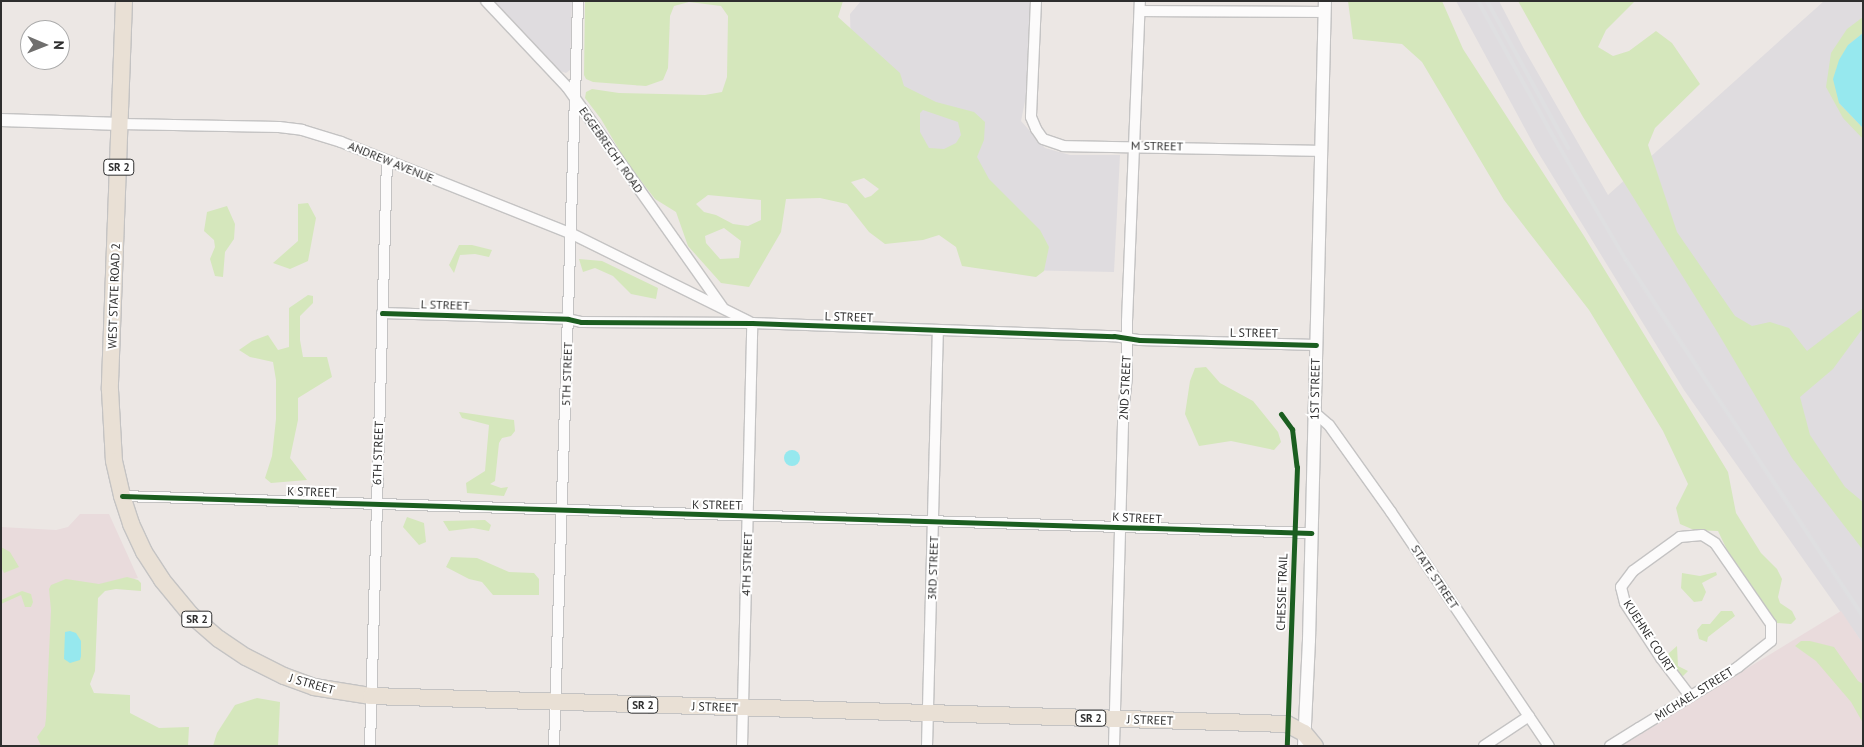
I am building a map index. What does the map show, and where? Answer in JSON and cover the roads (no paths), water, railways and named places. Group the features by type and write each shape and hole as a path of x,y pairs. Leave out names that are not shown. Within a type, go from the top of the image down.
{"main road":[{"name":"WEST STATE ROAD 2","path":"124,1 110,390 114,461 122,496 141,545 162,580"},
{"name":"J STREET","path":"162,580 190,614 219,639 246,657 284,676 314,687 371,696 1287,724 1304,739"},
{"name":"SR 2","path":"1304,739 1315,746"}],"street":[{"name":"EGGEBRECHT ROAD","path":"486,1 560,80 576,100 724,309"},
{"name":"5TH STREET","path":"554,746 578,1"},
{"name":"M STREET","path":"1036,1 1031,116 1036,130 1043,139 1063,146 1320,151"},
{"path":"1140,6 1324,7"},
{"name":"2ND STREET","path":"1114,746 1120,528 1140,6"},
{"name":"1ST STREET","path":"1304,739 1315,413 1324,7"},
{"name":"ANDREW AVENUE","path":"1,120 279,127 302,130 341,142 570,233 752,323"},
{"name":"6TH STREET","path":"370,746 387,160"},
{"name":"L STREET","path":"382,313 568,318 582,322 752,323 1140,340 1316,345"},
{"name":"4TH STREET","path":"742,746 752,323"},
{"name":"3RD STREET","path":"927,746 938,330"},
{"name":"STATE STREET","path":"1315,413 1329,425 1391,512 1549,746"},
{"name":"K STREET","path":"122,496 1311,533"},
{"name":"KUEHNE COURT","path":"1690,696 1661,658 1625,602 1621,587 1633,570 1680,537 1702,535 1711,539 1771,624 1772,636"},
{"name":"MICHAEL STREET","path":"1610,746 1767,646 1772,636"},
{"path":"1484,746 1529,716"}],"water":[{"path":"1863,33 1863,128 1839,103 1833,79 1839,60 1848,45"},
{"path":"792,450 800,458 792,466 784,458"},
{"path":"65,632 76,633 81,641 81,656 80,660 70,663 64,659"}],"railway":[{"path":"1478,1 1554,138 1626,260 1863,617"},
{"path":"1487,1 1568,148"}]}
